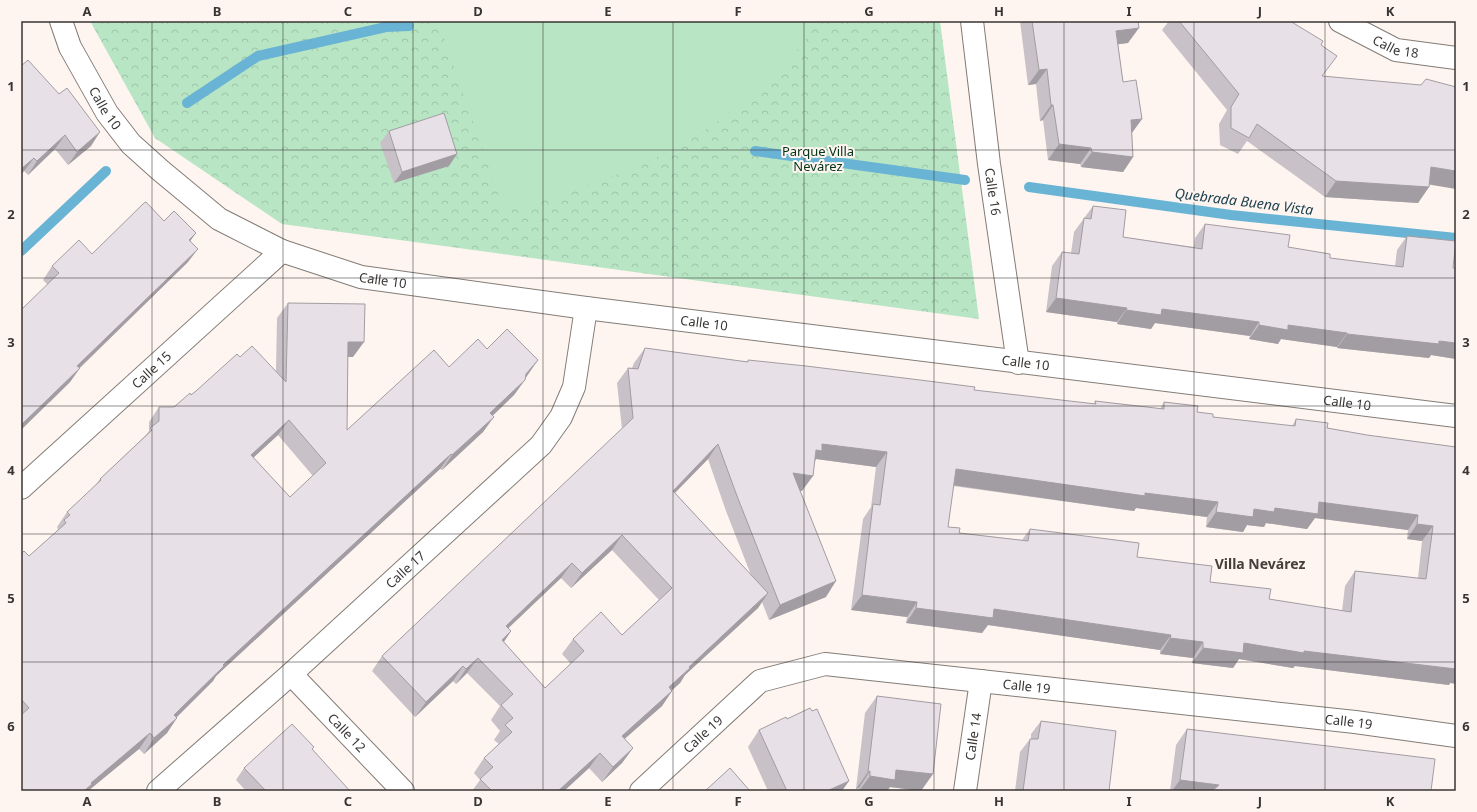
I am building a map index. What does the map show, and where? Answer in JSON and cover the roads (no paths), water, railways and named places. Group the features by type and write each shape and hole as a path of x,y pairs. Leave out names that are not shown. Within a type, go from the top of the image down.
{"street":[{"name":"Calle 10","path":"61,21 70,47 107,113 131,144 219,219 282,251 361,277 586,308 1018,363 1456,416"},
{"name":"Calle 16","path":"972,21 990,164 1018,363"},
{"name":"Calle 18","path":"1340,21 1396,50 1456,58"},
{"name":"Calle 15","path":"21,488 282,251"},
{"name":"Calle 17","path":"158,791 290,674 541,445 561,417 574,386 586,308"},
{"name":"Calle 19","path":"641,791 760,680 825,664 1355,722 1456,736"},
{"name":"Calle 12","path":"290,674 402,791"},
{"name":"Calle 14","path":"965,791 981,681"}],"waterway":[{"name":"Quebrada Buena Vista","path":"187,103 258,56 386,27 409,26"},
{"name":"Quebrada Buena Vista","path":"755,151 965,180"},
{"name":"Quebrada Buena Vista","path":"21,251 106,171"},
{"name":"Quebrada Buena Vista","path":"1029,187 1231,215 1456,238"}],"district":[{"name":"Villa Nevárez","path":"1260,563"}],"park label":[{"name":"Parque Villa Nevárez","path":"818,158"}]}
